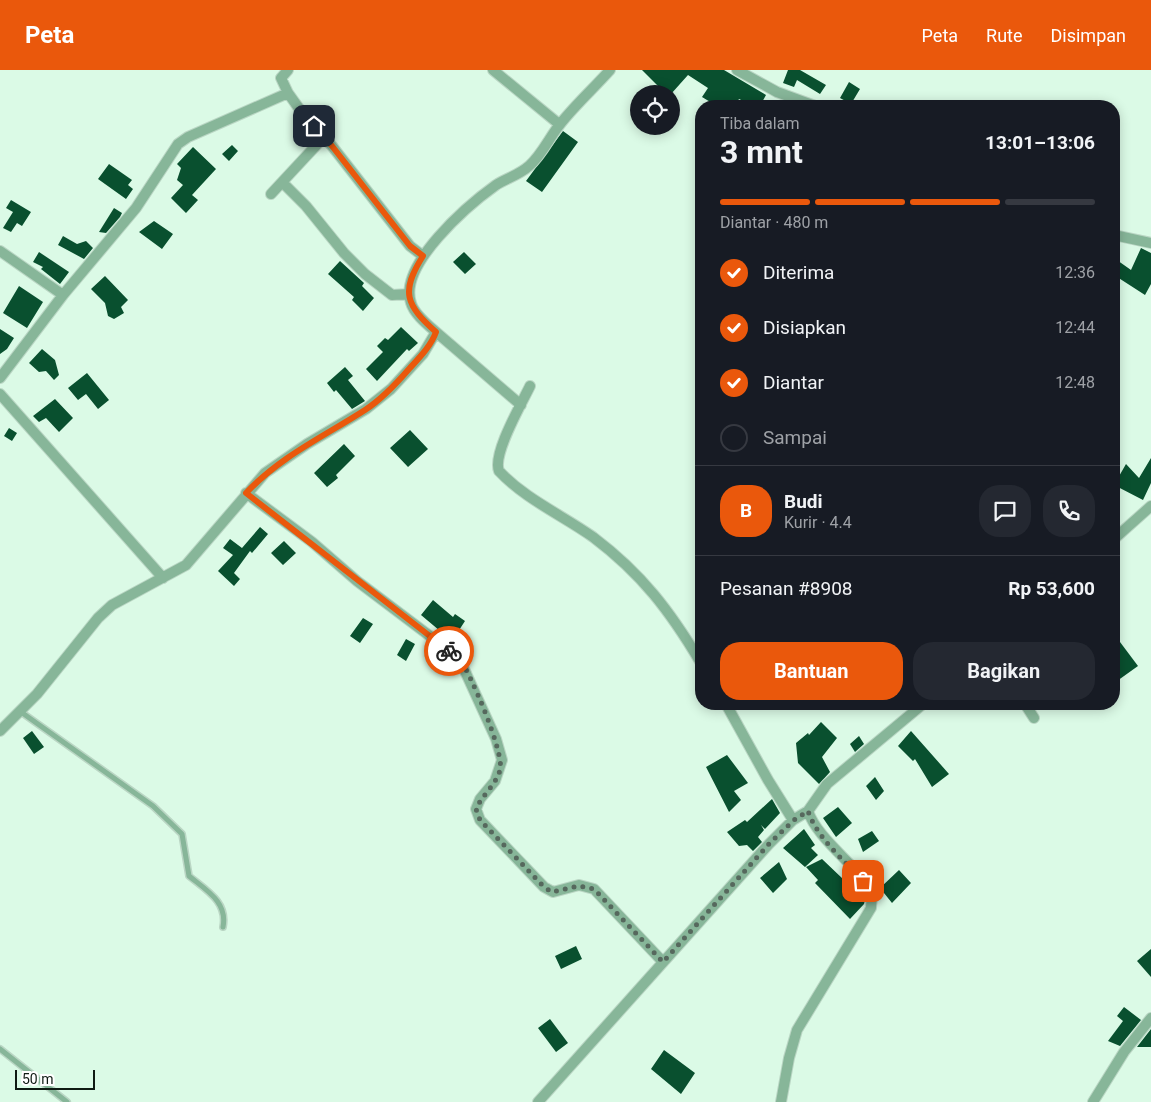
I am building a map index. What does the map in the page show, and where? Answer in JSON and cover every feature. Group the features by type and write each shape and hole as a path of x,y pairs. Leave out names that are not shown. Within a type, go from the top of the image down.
{"street":[{"path":"493,70 559,124"},
{"path":"521,405 436,332 411,305 405,295 417,252 498,184 521,173 531,165 559,124 610,70"},
{"path":"737,70 777,92 798,100"},
{"path":"0,378 63,294 136,208 163,164 182,141 285,81 303,114 324,137 417,252"},
{"path":"271,194 324,137"},
{"path":"282,183 306,206 344,253 365,274 389,293 405,295"},
{"path":"1120,237 1151,243"},
{"path":"0,251 63,294"},
{"path":"0,731 37,694 98,618 112,605 186,564 265,473 307,444 366,409 391,389 423,354 436,332"},
{"path":"530,386 498,458 500,471 542,505 592,537 651,588 680,626 695,652"},
{"path":"0,394 163,578"},
{"path":"246,493 312,542 357,581 458,658 496,739 502,760 500,770 480,799 476,809 480,820 544,887 552,892 579,886 594,889 663,962"},
{"path":"1120,534 1151,506"},
{"path":"729,710 768,780 794,820"},
{"path":"538,1102 663,962 794,820 808,811 827,784 916,710"},
{"path":"1029,710 1034,718"},
{"path":"781,1102 789,1058 797,1030 871,908 872,896 863,881 822,835 812,822 808,811"},
{"path":"1093,1102 1124,1052 1151,1018"}],"lane":[{"path":"21,712 153,806 182,834 189,876 220,904 223,911 223,927"},
{"path":"0,1049 67,1102"}],"building":[{"path":"642,70 724,70 766,95 763,100 707,100 702,97 708,88 688,75 679,85 657,85"},
{"path":"788,70 800,70 826,85 820,94 797,80 794,87 783,83"},
{"path":"849,82 860,89 853,100 840,98"},
{"path":"563,131 578,142 542,192 526,181"},
{"path":"232,145 238,151 229,161 222,154"},
{"path":"193,147 216,169 192,195 198,200 186,213 171,198 183,185 177,180 181,168 177,164"},
{"path":"109,164 132,180 128,185 133,189 126,199 98,179"},
{"path":"11,200 31,212 22,226 17,223 11,232 3,228 13,212 6,208"},
{"path":"114,208 122,213 120,217 106,233 99,232"},
{"path":"154,221 173,234 162,249 139,232"},
{"path":"63,236 77,244 86,241 93,248 84,259 58,245"},
{"path":"1141,248 1151,253 1151,284 1145,295 1120,279 1120,262 1131,270"},
{"path":"39,252 69,272 60,284 41,269 43,267 33,262"},
{"path":"464,252 476,264 465,274 453,262"},
{"path":"340,261 364,283 362,286 374,298 363,311 352,300 354,297 328,274"},
{"path":"105,276 128,300 121,307 124,313 114,319 108,316 105,303 91,289"},
{"path":"19,286 43,302 27,328 3,313"},
{"path":"401,327 418,343 409,351 407,349 377,381 366,369 383,352 377,346 385,338 388,340"},
{"path":"0,329 14,338 7,349 0,354"},
{"path":"42,349 55,360 59,375 54,380 46,371 39,372 29,363"},
{"path":"345,367 353,376 348,380 365,401 352,409 336,390 334,392 327,383"},
{"path":"87,373 109,400 98,409 86,394 78,400 68,388"},
{"path":"55,399 73,418 59,432 46,418 39,422 33,416"},
{"path":"9,428 17,433 12,441 4,436"},
{"path":"410,430 428,449 408,467 390,448"},
{"path":"344,444 355,456 336,475 338,478 327,487 314,473"},
{"path":"1151,458 1151,483 1143,500 1120,488 1120,474 1126,464 1139,478"},
{"path":"260,527 268,534 252,553 250,551 234,573 240,579 234,586 218,571 233,555 223,548 230,539 242,548"},
{"path":"284,541 296,553 283,565 271,553"},
{"path":"433,600 453,617 455,614 465,621 452,641 421,615"},
{"path":"363,618 373,624 360,643 350,636"},
{"path":"406,639 415,644 406,661 397,655"},
{"path":"1120,642 1138,666 1120,679"},
{"path":"821,722 837,738 822,757 830,772 819,784 798,763 796,743 808,733 809,735"},
{"path":"32,731 44,747 34,754 23,738"},
{"path":"911,731 949,774 932,787 915,759 913,761 898,746"},
{"path":"859,736 864,744 855,752 850,744"},
{"path":"727,755 748,783 734,791 741,800 729,812 706,767"},
{"path":"875,777 884,791 876,800 866,786"},
{"path":"772,799 780,813 765,829 761,825 764,830 758,837 762,842 753,851 747,845 739,846 727,832 745,820 747,822"},
{"path":"838,807 852,823 836,837 823,818"},
{"path":"804,829 815,845 811,848 818,855 805,867 783,848"},
{"path":"872,831 879,841 863,852 858,839"},
{"path":"822,859 865,900 864,904 850,919 815,883 818,880 806,867"},
{"path":"779,862 787,879 773,893 760,878"},
{"path":"899,870 911,883 892,903 880,888"},
{"path":"576,946 582,959 561,969 555,956"},
{"path":"1151,949 1151,977 1137,961"},
{"path":"1124,1007 1141,1020 1120,1046 1108,1041 1123,1021 1117,1016"},
{"path":"550,1019 568,1043 556,1052 538,1028"},
{"path":"1151,1029 1151,1047 1137,1047"},
{"path":"664,1050 695,1073 681,1094 651,1069"}],"way so far":[{"path":"449,651 458,658 469,678 496,739 502,760 495,781 480,799 476,809 480,820 544,887 552,892 579,886 587,886 594,889 663,962 769,844 794,820 808,811 812,822 822,835 863,881"}],"route":[{"path":"314,126 332,146 410,246 423,256 411,276 409,294 411,305 436,332 423,354 391,389 366,409 307,444 265,473 246,493 312,542 357,581 449,651"}]}
